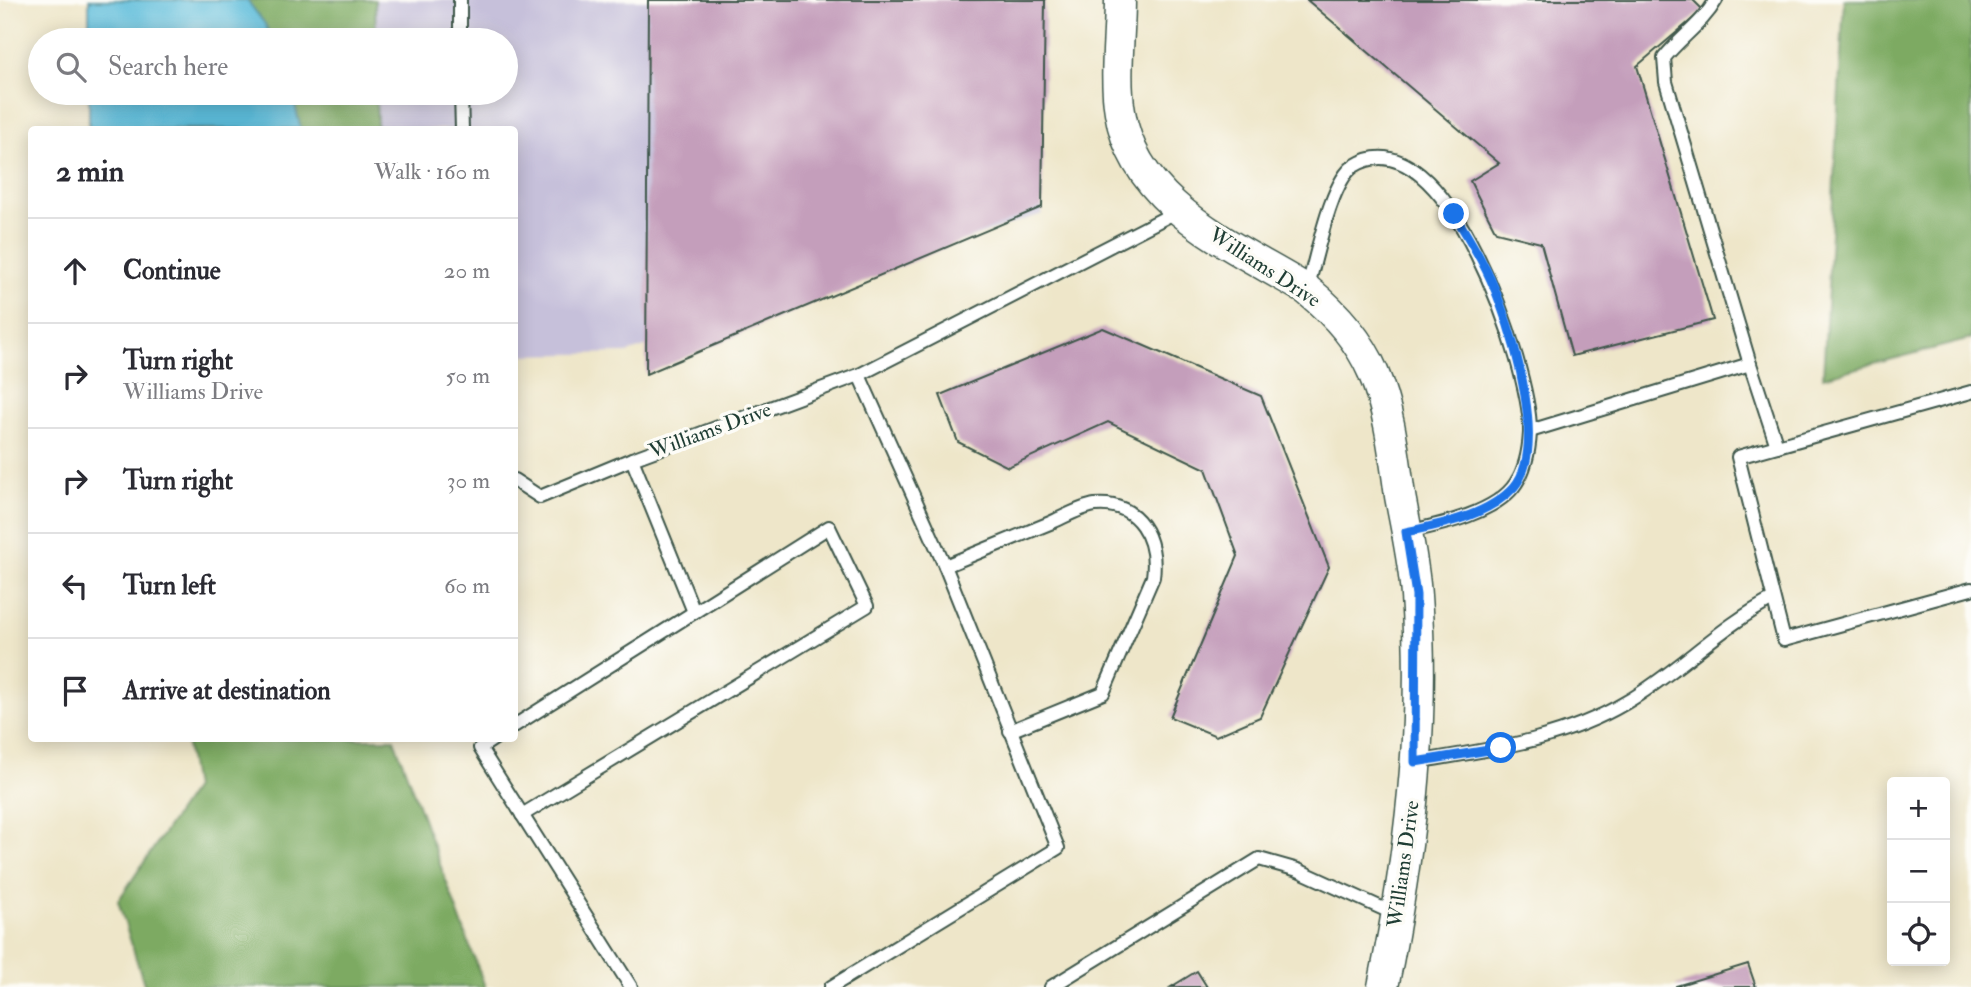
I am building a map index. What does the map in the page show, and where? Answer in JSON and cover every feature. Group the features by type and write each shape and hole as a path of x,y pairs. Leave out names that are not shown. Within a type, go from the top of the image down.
{"street":[{"name":"Williams Drive","path":"1120,0 1119,108 1122,125 1135,159 1154,187 1178,211 1307,290 1324,304 1351,335 1372,370 1386,408 1416,595 1415,762 1398,915 1383,987"}],"lane":[{"path":"460,0 460,28"},
{"path":"1716,0 1707,17 1678,41 1664,58 1666,82 1777,446"},
{"path":"461,105 462,126"},
{"path":"1307,290 1329,212 1344,176 1353,166 1384,159 1408,168 1438,194 1480,257 1499,300 1515,355 1530,431 1525,467 1514,486 1494,502 1455,521 1406,532"},
{"name":"Williams Drive","path":"518,483 540,497 632,459 859,375 1178,211"},
{"path":"1530,431 1750,364"},
{"path":"831,987 1058,848 945,566 859,375"},
{"path":"1971,391 1738,457 1784,640 1971,589"},
{"path":"632,459 694,612"},
{"path":"945,566 1093,505 1124,510 1138,519 1151,536 1156,559 1153,577 1103,693 1010,731"},
{"path":"518,723 829,527 867,606 522,815"},
{"path":"1415,762 1501,748 1582,724 1626,703 1750,611 1773,599"},
{"path":"489,742 480,748 631,987"},
{"path":"1051,987 1259,859 1298,870 1398,915"}],"shaded area":[{"path":"375,0 1045,0 1042,214 627,353 518,355 518,126 377,126 376,105 518,105 518,28 376,28"}],"green space":[{"path":"91,0 375,0 376,28 91,28"},
{"path":"1844,0 1971,0 1971,339 1823,377"},
{"path":"91,105 376,105 377,126 91,126"},
{"path":"186,742 395,742 485,987 145,987 118,901 194,788"}],"water":[{"path":"89,0 247,0 267,28 89,28"},
{"path":"89,105 295,105 300,126 89,126"}],"building":[{"path":"648,0 1045,0 1042,207 646,374"},
{"path":"1307,0 1693,0 1703,10 1637,66 1713,320 1572,356 1541,243 1496,232 1470,181 1499,163"},
{"path":"1103,328 1261,396 1329,567 1260,717 1216,736 1170,717 1238,556 1206,469 1108,422 1008,467 958,442 940,395"},
{"path":"1748,964 1756,987 1676,987 1676,986"},
{"path":"1197,971 1207,987 1171,987"}],"route":[{"path":"1454,214 1480,257 1499,300 1515,355 1530,431 1525,467 1514,486 1494,502 1455,521 1406,532 1416,595 1418,722 1415,762 1501,748"}]}
